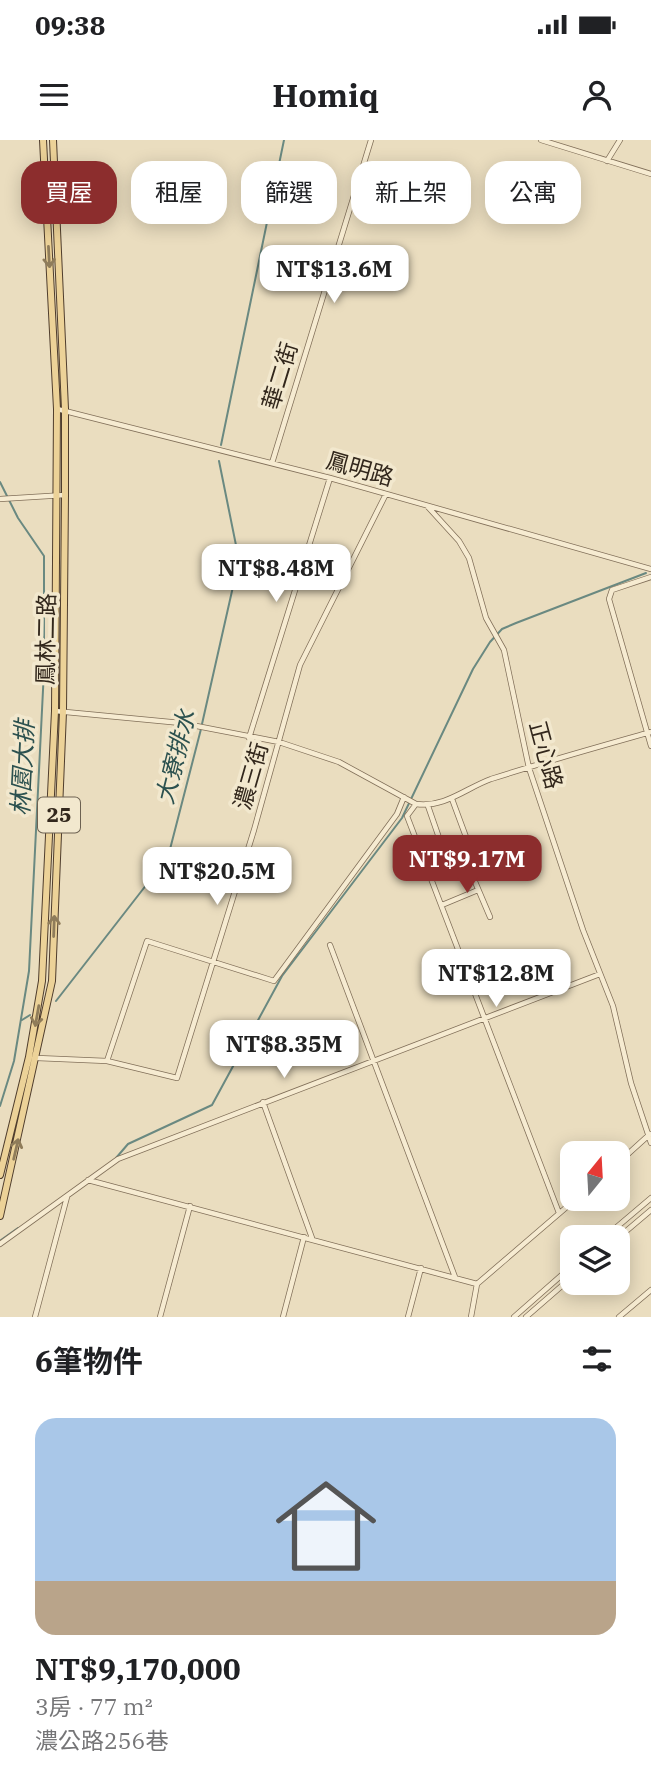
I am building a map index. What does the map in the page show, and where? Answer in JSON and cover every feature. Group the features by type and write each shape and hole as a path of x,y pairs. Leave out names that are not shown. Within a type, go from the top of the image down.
{"main road":[{"name":"鳳林二路","path":"43,140 61,409"},
{"name":"鳳林二路","path":"0,1216 52,981 59,711 61,409 52,140"},
{"name":"鳳林二路","path":"0,1175 29,1058 42,981 59,711"}],"street":[{"name":"華二街","path":"272,463 371,140"},
{"path":"541,140 651,174"},
{"path":"607,161 620,140"},
{"name":"鳳明路","path":"61,409 330,478 651,569"},
{"path":"249,738 330,478"},
{"name":"濃三街","path":"107,1061 177,1078 306,650 386,494"},
{"path":"0,499 10,496 61,495"},
{"name":"正心路","path":"428,506 469,558 493,630 508,665 529,768 620,1027 631,1083 651,1143"},
{"path":"651,577 612,590 609,595 651,746"},
{"path":"59,711 196,725 249,738 279,742 339,762 413,802 428,806 452,799 488,780 649,732"},
{"path":"37,1058 107,1061 146,941 274,981 397,814 404,797"},
{"path":"452,799 469,845"},
{"path":"413,802 407,816 559,1213"},
{"path":"428,806 445,855"},
{"path":"467,863 490,918"},
{"path":"442,905 478,890"},
{"path":"330,946 455,1278"},
{"path":"0,1244 118,1159 600,974"},
{"path":"263,1102 312,1239"},
{"path":"630,1152 650,1135"},
{"path":"88,1180 477,1283"},
{"path":"35,1317 67,1196"},
{"path":"620,1225 651,1198"},
{"path":"160,1317 190,1206"},
{"path":"630,1227 651,1209"},
{"path":"471,1317 477,1283 561,1211"},
{"path":"283,1317 304,1237"},
{"path":"408,1317 421,1268"},
{"path":"514,1317 560,1277"},
{"path":"526,1317 560,1287"},
{"path":"620,1317 651,1290"}],"waterway":[{"path":"221,445 284,140"},
{"name":"大寮排水","path":"202,724 239,560 219,461"},
{"name":"林園大排","path":"0,482 18,518 44,556 44,670 29,971 14,1061 0,1106"},
{"path":"116,1158 128,1144 212,1105 282,976 402,818 473,669 490,642 502,629 646,573"},
{"name":"大寮排水","path":"56,1001 168,857 201,729"},
{"path":"22,1020 30,1015"},
{"path":"1,1240 18,1228"}]}
